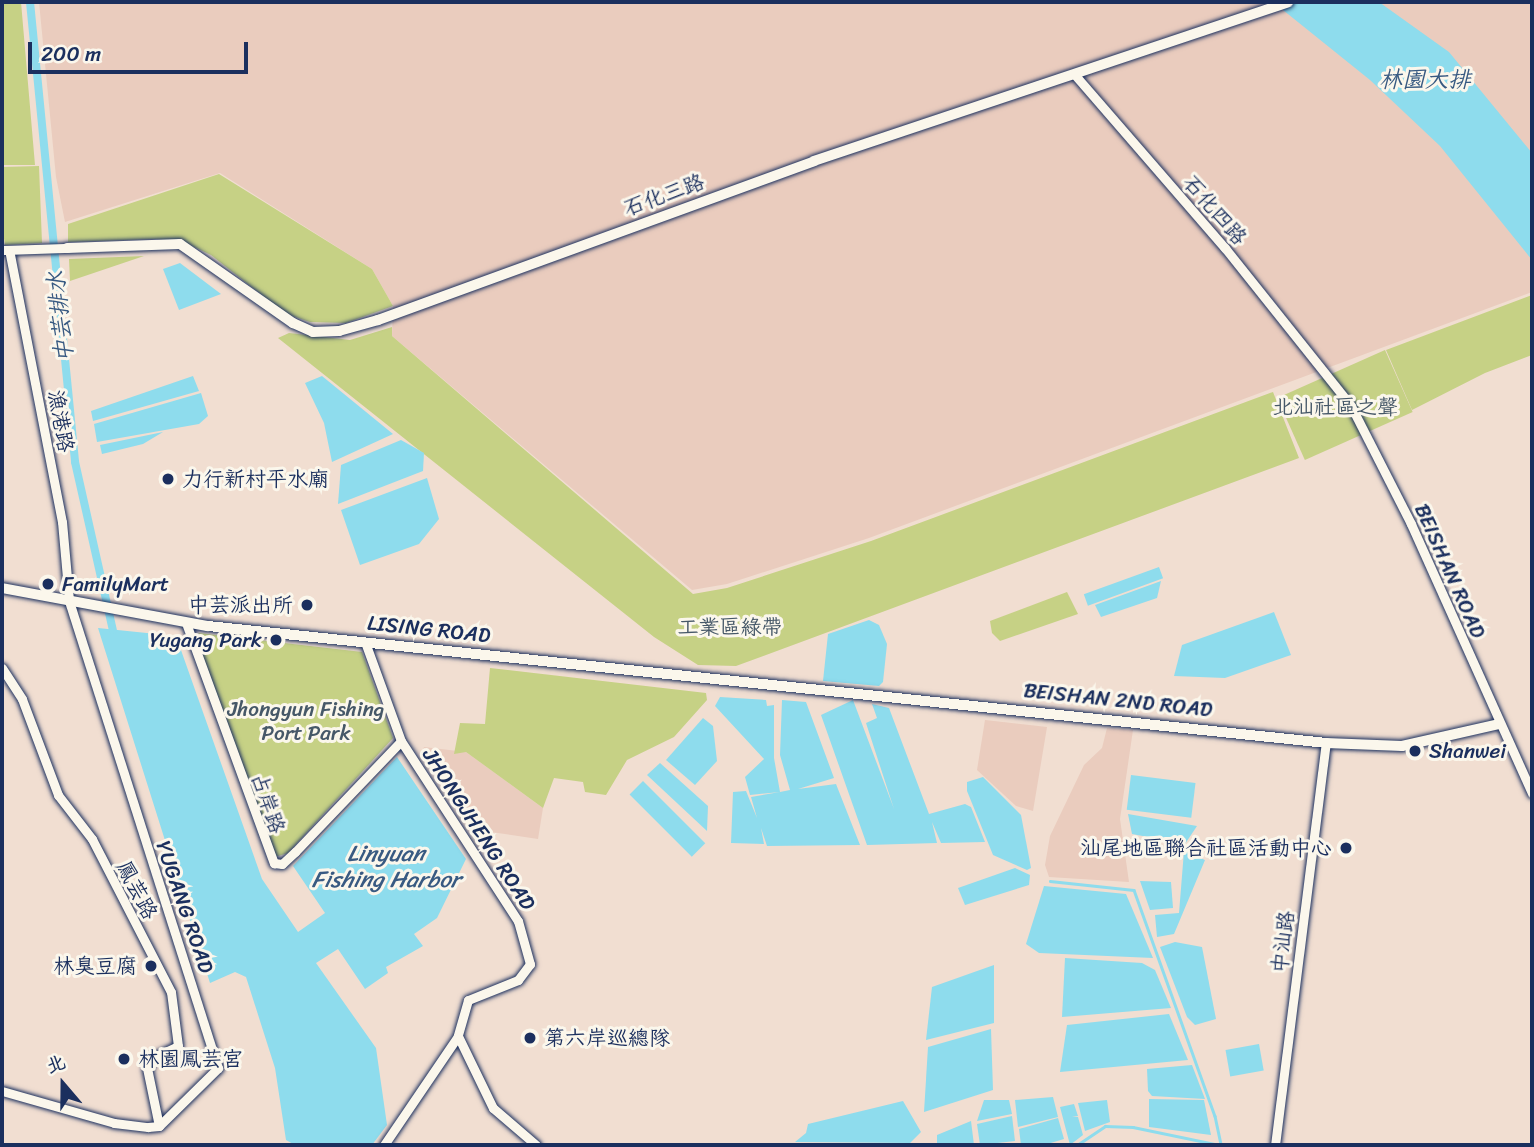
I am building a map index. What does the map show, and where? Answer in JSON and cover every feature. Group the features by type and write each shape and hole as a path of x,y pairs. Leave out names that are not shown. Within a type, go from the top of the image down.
{"street":[{"name":"石化三路","path":"67,248 180,244 293,323 313,332 338,331 378,320 814,160 1287,2"},
{"name":"石化四路","path":"1075,75 1325,370"},
{"path":"6,250 67,248"},
{"name":"漁港路","path":"6,250 62,522 69,600"},
{"name":"BEISHAN ROAD","path":"1325,370 1373,445 1532,793"},
{"name":"LISING ROAD","path":"2,588 186,623 730,680"},
{"name":"YUGANG ROAD","path":"69,600 218,1068 159,1126"},
{"name":"占岸路","path":"186,623 274,863 282,864 295,852 401,741"},
{"name":"JHONGJHENG ROAD","path":"365,642 401,741 505,899 530,950 527,975 468,1000 458,1036 384,1145"},
{"name":"鳳芸路","path":"2,668 22,699 58,795 92,839 171,992 178,1046 154,1057 147,1068 159,1126"},
{"name":"BEISHAN 2ND ROAD","path":"730,680 1326,744 1402,746 1499,724"},
{"name":"中汕路","path":"1275,1145 1326,744"},
{"path":"458,1036 493,1108 536,1145"},
{"path":"2,1091 114,1123 159,1126"}],"shaded area":[{"path":"39,2 1532,2 1532,292 869,538 727,584 692,590 392,336 393,306 372,269 220,173 65,222 56,177"},
{"path":"985,720 1047,727 1033,811 1016,806 977,770"},
{"path":"1107,728 1133,730 1120,819 1129,882 1049,877 1045,865 1050,836 1084,765 1102,748"},
{"path":"424,747 466,752 543,808 538,839 477,830 421,755"}],"green space":[{"path":"2,2 21,2 35,165 2,165"},
{"path":"39,166 42,243 5,245 2,225 2,167"},
{"path":"219,174 372,269 393,306 346,323 310,322 286,314 211,255 188,244 156,239 68,242 68,224"},
{"path":"144,256 70,281 69,259"},
{"path":"1532,295 1532,355 1485,373 1412,410 1386,350"},
{"name":"工業區綠帶","path":"392,327 392,336 693,594 727,588 871,541 1273,392 1299,458 736,666 698,665 654,637 278,338 289,333 350,340"},
{"name":"北汕社區之聲","path":"1385,350 1413,412 1305,460 1277,398"},
{"path":"1067,592 1078,614 1000,641 992,633 990,621"},
{"name":"Jhongyun Fishing Port Park","path":"199,633 362,652 393,738 288,853 275,857 196,638"},
{"path":"490,668 706,693 707,700 674,737 627,760 606,795 585,792 583,782 554,778 543,808 466,752 454,754 460,723 485,724"}],"water":[{"name":"林園大排","path":"1273,2 1379,2 1449,52 1532,153 1532,260 1440,146 1370,80"},
{"path":"180,263 221,294 179,310 163,269"},
{"path":"193,376 199,391 93,421 91,411"},
{"path":"322,376 393,434 332,462 324,423 305,383"},
{"path":"201,393 208,416 199,424 97,442 94,424"},
{"path":"163,432 143,444 102,454 100,445"},
{"path":"401,440 424,453 423,471 338,504 341,465"},
{"path":"427,478 439,519 419,544 360,565 341,510"},
{"path":"1159,567 1163,578 1088,606 1084,594"},
{"path":"1161,581 1157,598 1101,617 1095,605"},
{"path":"1274,612 1291,655 1225,678 1174,676 1182,645"},
{"path":"869,620 879,625 887,644 883,682 879,686 823,681 828,634"},
{"name":"Linyuan Fishing Harbor","path":"98,628 176,636 262,879 298,932 325,913 293,866 397,757 466,859 437,918 414,934 423,946 386,967 388,973 365,989 338,949 316,963 376,1048 387,1125 372,1145 295,1145 286,1140 275,1068 246,977 235,972 210,983"},
{"path":"720,697 766,700 767,706 774,705 774,758 780,792 750,795 745,777 764,759 715,706"},
{"path":"782,700 806,702 834,778 798,789 836,784 860,845 767,846 761,828 764,844 731,843 733,792 746,791 757,818 751,797 790,790 780,755"},
{"path":"853,700 894,809 866,723 877,718 872,704 889,708 929,814 965,804 971,807 985,842 941,843 932,822 937,843 867,845 821,715"},
{"path":"703,718 713,726 717,761 695,785 666,760"},
{"path":"660,763 708,806 707,831 647,775"},
{"path":"1131,775 1196,783 1191,818 1127,810"},
{"path":"983,777 1021,815 1031,868 1027,870 993,855 967,791 967,782"},
{"path":"643,781 705,843 692,857 630,794"},
{"path":"1128,814 1197,826 1185,844 1132,834"},
{"path":"1184,851 1205,860 1174,934 1157,937 1155,915 1179,913"},
{"path":"1015,868 1030,875 1029,885 965,905 958,888"},
{"path":"1140,881 1171,882 1173,908 1150,910"},
{"path":"1044,886 1126,894 1153,958 1039,953 1026,944"},
{"path":"1175,942 1202,947 1216,1019 1195,1025 1187,1017 1160,947"},
{"path":"1065,958 1142,963 1155,970 1171,1008 1062,1017"},
{"path":"994,965 994,1023 926,1040 932,987"},
{"path":"1169,1014 1188,1060 1060,1072 1067,1025"},
{"path":"991,1029 993,1090 924,1112 928,1047"},
{"path":"1259,1044 1264,1071 1230,1076 1226,1050"},
{"path":"1192,1065 1205,1099 1152,1096 1148,1091 1147,1069"},
{"path":"1053,1097 1058,1117 1018,1127 1015,1100"},
{"path":"1149,1099 1204,1100 1211,1135 1149,1127"},
{"path":"984,1100 1009,1100 1012,1114 977,1121"},
{"path":"1107,1100 1110,1122 1085,1131 1078,1103"},
{"path":"903,1101 921,1132 910,1143 795,1142 806,1133 808,1124"},
{"path":"1074,1104 1078,1116 1072,1117 1078,1117 1083,1135 1070,1145 1060,1107"},
{"path":"1012,1116 1015,1141 980,1145 977,1124"},
{"path":"1058,1118 1064,1139 1044,1145 1021,1145 1019,1129"},
{"path":"971,1121 974,1145 937,1145 937,1135"}],"waterway":[{"name":"中芸排水","path":"30,2 75,462 113,630"},
{"path":"1050,881 1134,890 1215,1116 1221,1145"},
{"path":"1077,1145 1105,1126 1133,1127 1220,1145"}],"place":[{"name":"力行新村平水廟","path":"168,479"},
{"name":"FamilyMart","path":"48,584"},
{"name":"中芸派出所","path":"307,605"},
{"name":"Yugang Park","path":"276,640"},
{"name":"Shanwei","path":"1415,751"},
{"name":"汕尾地區聯合社區活動中心","path":"1346,848"},
{"name":"林臭豆腐","path":"151,966"},
{"name":"第六岸巡總隊","path":"530,1038"},
{"name":"林園鳳芸宮","path":"124,1059"}]}
